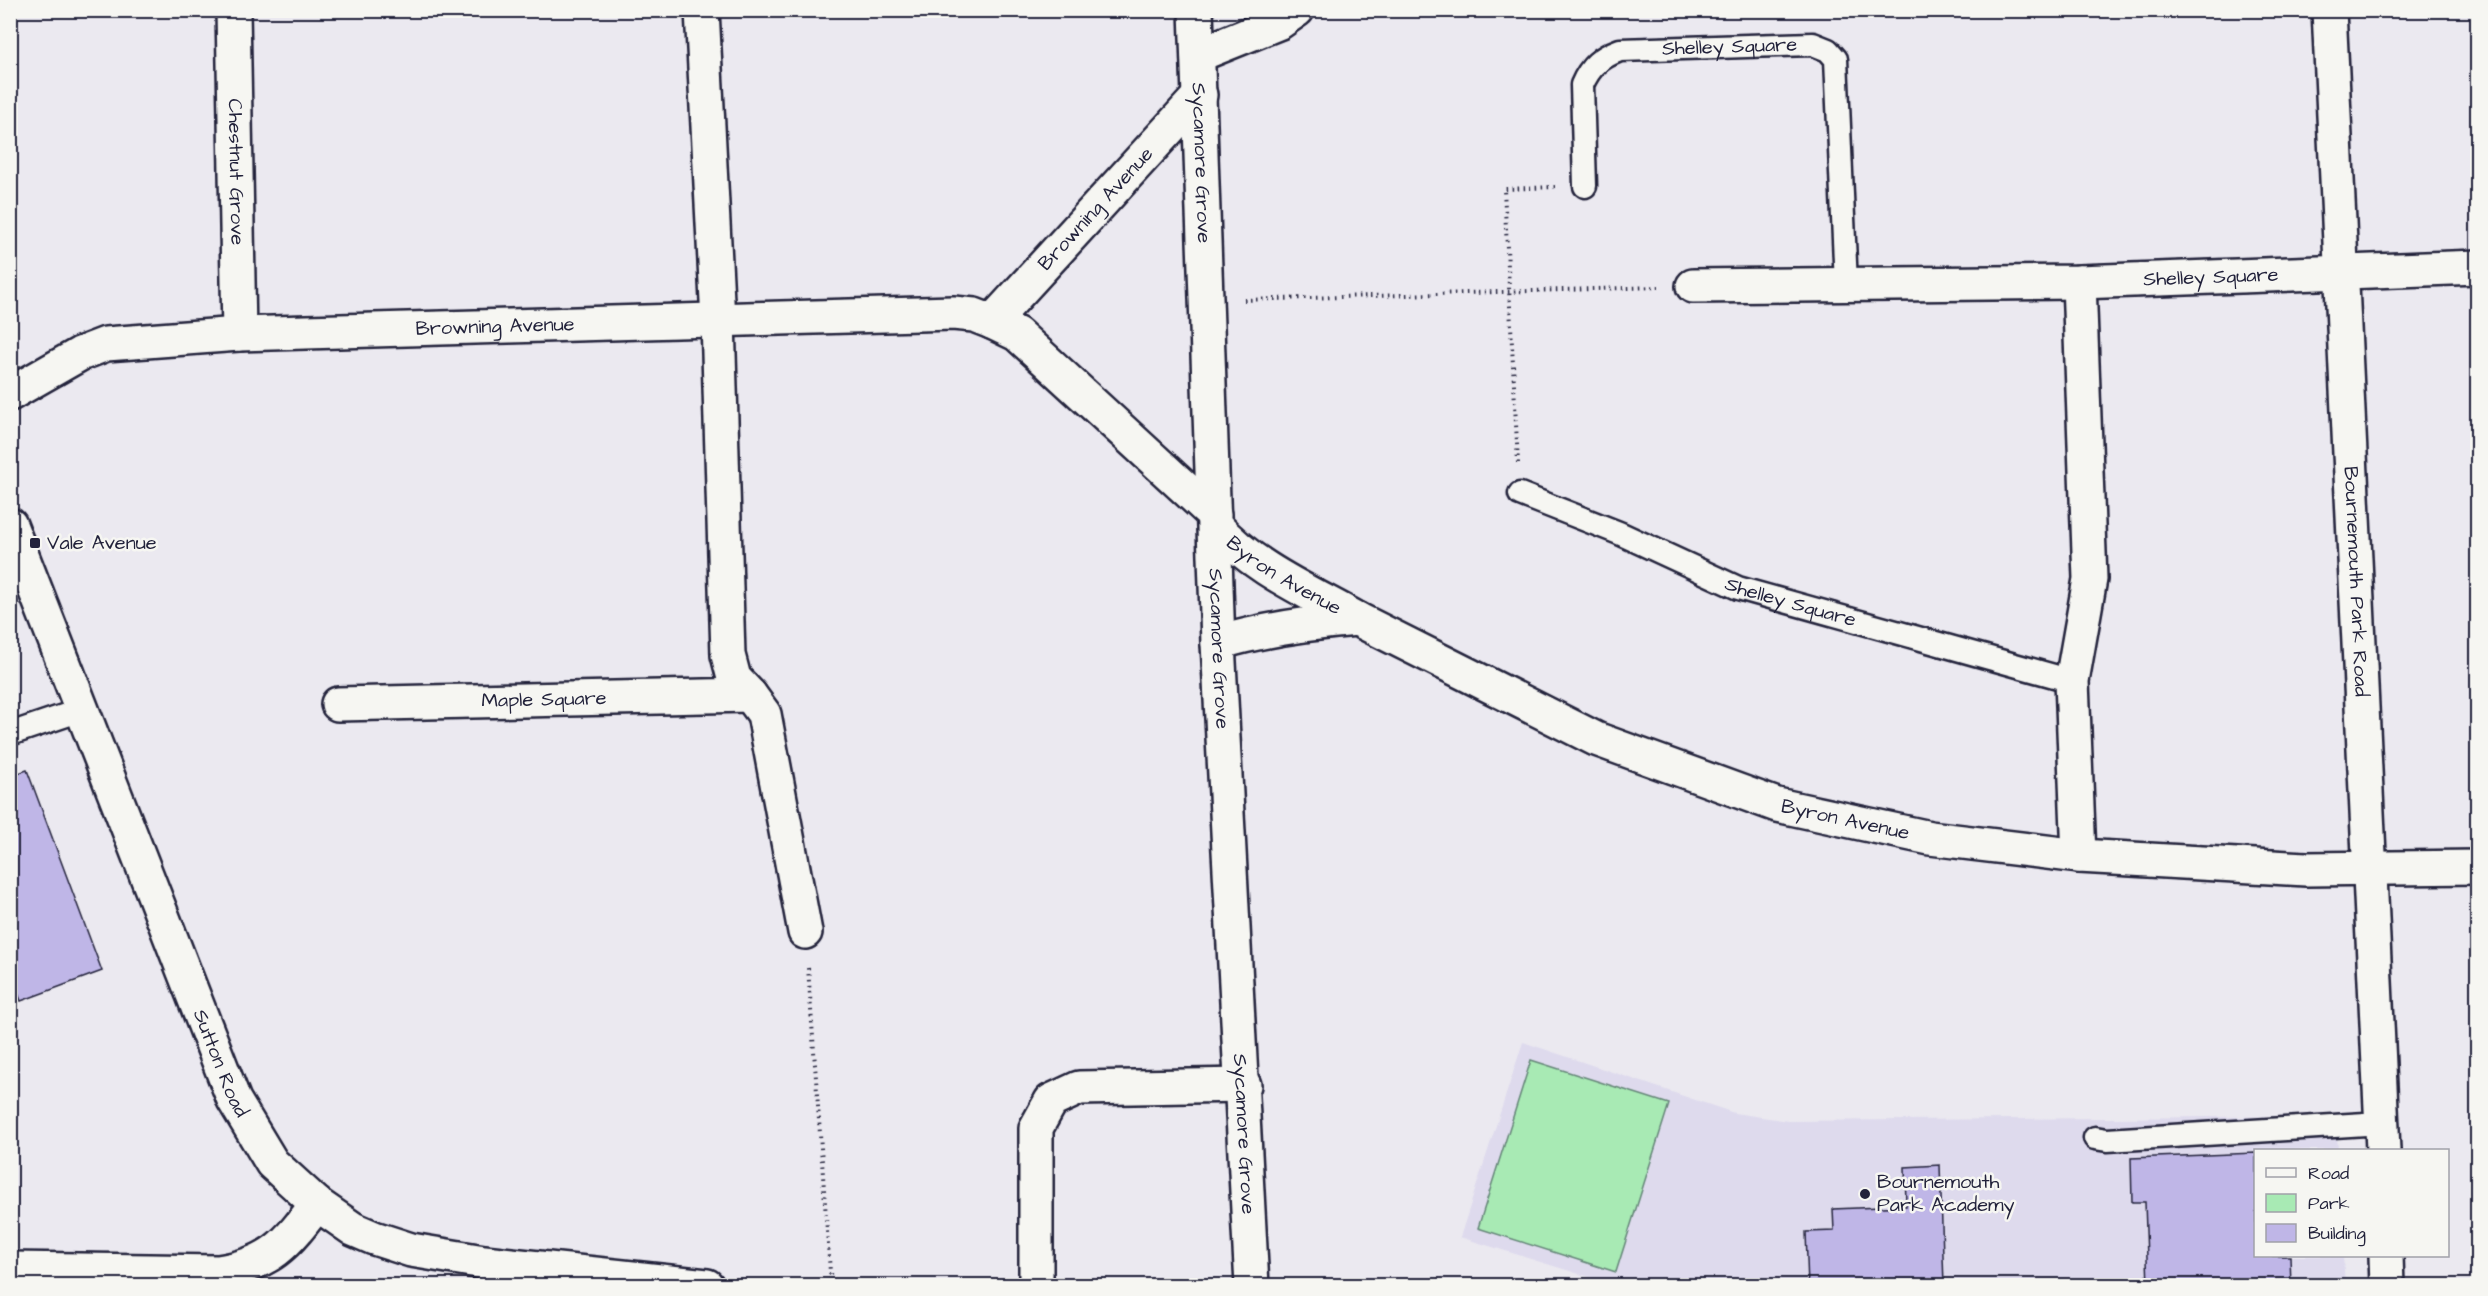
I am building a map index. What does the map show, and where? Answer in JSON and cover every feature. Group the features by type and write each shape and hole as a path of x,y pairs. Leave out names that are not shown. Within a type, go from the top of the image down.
{"street":[{"name":"Chestnut Grove","path":"233,10 239,334"},
{"path":"702,10 718,320 728,655 734,678 764,714 805,932"},
{"name":"Sycamore Grove","path":"1196,10 1218,643 1244,1085 1252,1286"},
{"path":"1198,55 1280,22 1297,10"},
{"name":"Bournemouth Park Road","path":"2329,10 2382,1137"},
{"name":"Browning Avenue","path":"992,321 1200,95"},
{"name":"Shelley Square","path":"1692,286 2079,282 2478,267"},
{"path":"2079,282 2090,579 2072,681 2079,856"},
{"name":"Browning Avenue","path":"10,394 80,354 106,344 239,334 953,313 974,315 1017,334 1215,520"},
{"name":"Byron Avenue","path":"1215,520 1240,550 1357,619 1596,739 1777,805 1930,838 2079,856 2370,870 2478,867"},
{"name":"Sutton Road","path":"10,525 234,1100 272,1163 317,1204 353,1229 411,1250 484,1262 707,1286"},
{"name":"Byron Avenue","path":"1218,643 1298,623 1357,619"},
{"name":"Maple Square","path":"338,704 750,695"},
{"path":"1036,1286 1036,1128 1051,1101 1079,1088 1244,1085"},
{"path":"10,1269 218,1272 245,1268 268,1257 292,1238 317,1204"},
{"path":"2386,1257 2387,1286"}],"lane":[{"name":"Shelley Square","path":"1585,186 1582,84 1588,72 1603,57 1620,50 1813,44 1828,50 1836,59 1846,285"},
{"name":"Shelley Square","path":"1520,494 1619,533 1738,588 2072,681"},
{"path":"10,734 81,710"},
{"path":"2095,1137 2107,1140 2382,1137"}],"path":[{"path":"1520,494 1504,189 1585,186"},
{"path":"1207,302 1692,286"},
{"path":"805,932 831,1286"}],"shaded area":[{"name":"Bournemouth Park Academy","path":"1523,1042 1734,1113 1788,1121 2336,1116 2338,1149 2254,1149 2254,1257 2343,1257 2345,1285 1615,1285 1460,1237"}],"green space":[{"path":"1531,1060 1669,1104 1616,1272 1478,1228"}],"building":[{"path":"27,770 102,971 21,1001 10,972 10,776"},
{"path":"2254,1153 2254,1257 2290,1257 2291,1286 2148,1286 2145,1202 2132,1202 2131,1158"},
{"path":"1940,1165 1944,1286 1808,1286 1806,1232 1834,1231 1833,1209 1906,1206 1905,1167"}],"place":[{"name":"Vale Avenue","path":"35,543"},
{"name":"Bournemouth Park Academy","path":"1865,1194"}]}
